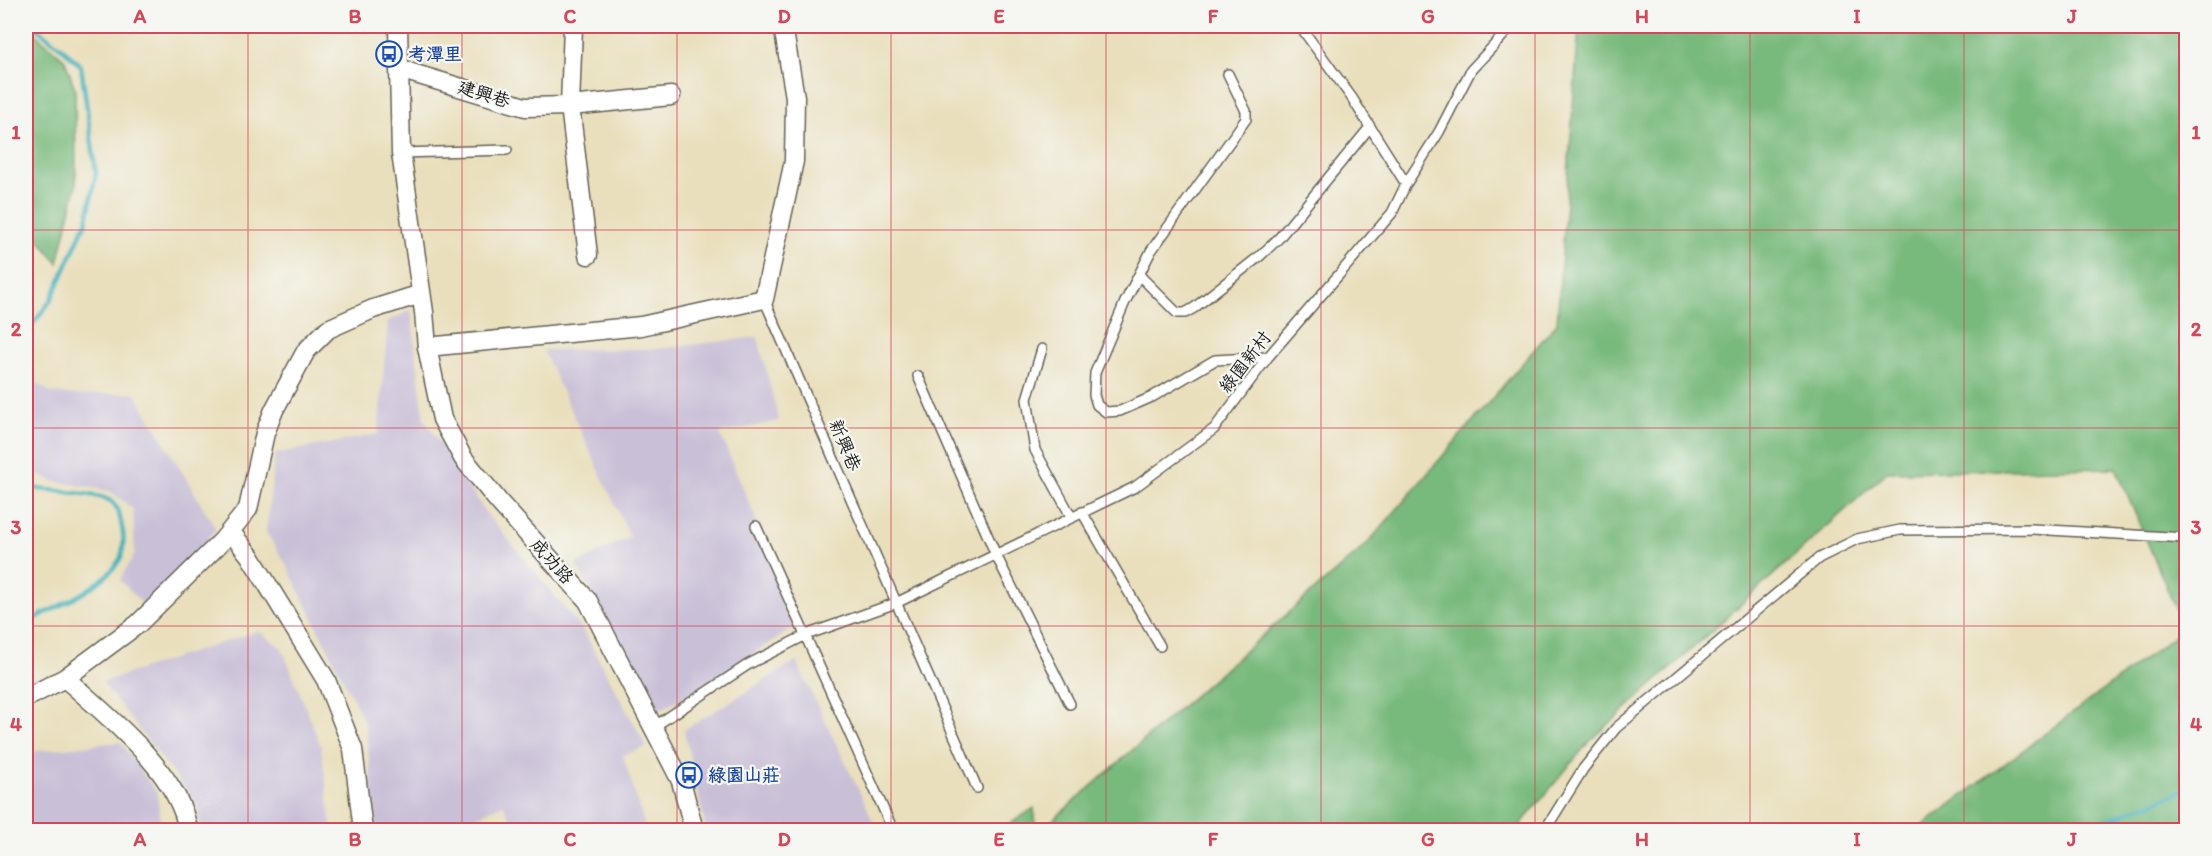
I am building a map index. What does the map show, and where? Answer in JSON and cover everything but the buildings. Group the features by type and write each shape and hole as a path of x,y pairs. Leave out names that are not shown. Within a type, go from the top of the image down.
{"street":[{"name":"成功路","path":"398,26 401,153 428,347 442,419 463,458 499,502 588,601 681,781 694,831"},
{"path":"573,26 570,106 588,255"},
{"path":"428,347 641,326 764,299 794,162 795,97 783,26"},
{"name":"建興巷","path":"399,69 525,107 570,106 671,96"},
{"path":"26,698 64,678 138,624 230,531 248,509 265,433 274,410 306,351 328,329 373,309 421,294"},
{"path":"230,531 250,556 326,680 353,749 363,831"},
{"path":"64,678 131,738 169,783 186,820 188,831"}],"lane":[{"path":"1300,26 1352,98 1406,184"},
{"name":"綠園新村","path":"996,555 1135,487 1214,429 1268,357 1392,213 1406,184 1439,132 1471,70 1512,26"},
{"path":"1228,74 1246,111 1246,119 1151,251 1125,302 1095,373 1094,395 1097,405 1106,412 1120,411 1152,397 1215,360 1268,357"},
{"path":"1139,275 1177,313 1185,313 1194,308 1279,238 1370,128"},
{"path":"401,153 507,150"},
{"name":"新興巷","path":"764,299 977,788"},
{"path":"1042,349 1027,399 1035,450 1072,518"},
{"path":"918,376 996,555 1070,704"},
{"path":"1082,512 1160,646"},
{"path":"756,526 892,828"},
{"path":"1545,831 1583,769 1616,728 1819,558 1857,539 1900,530 2032,529 2187,538"},
{"path":"652,728 749,664 806,635 896,603 996,555"}],"shaded area":[{"path":"411,310 424,419 487,514 582,629 647,747 623,755 646,830 516,830 503,804 447,830 377,830 365,723 286,564 266,532 275,454 378,434 388,321"},
{"path":"758,337 779,421 720,433 800,624 658,711 576,564 630,537 543,350 654,349"},
{"path":"26,375 51,393 78,395 135,393 216,529 147,609 120,580 135,553 133,509 110,491 53,481 26,470"},
{"path":"258,631 282,648 321,746 332,830 200,830 197,804 102,682"},
{"path":"796,661 876,830 706,830 684,730"},
{"path":"120,742 157,793 162,830 26,830 26,752"}],"green space":[{"path":"26,26 65,60 75,89 76,186 58,263 26,224"},
{"path":"1579,26 2186,26 2186,830 1917,830 2184,629 2116,468 1887,472 1588,743 1516,830 1047,830 1046,826 1367,544 1557,323"},
{"path":"1034,808 1036,830 1001,830"}],"waterway":[{"path":"26,330 51,300 87,220 96,173 81,66 33,26"},
{"path":"26,487 96,496 112,502 119,513 123,530 122,552 113,569 91,588 26,623"},
{"path":"2079,830 2186,790"}],"place":[{"name":"考潭里","path":"389,54"},
{"name":"綠園山莊","path":"689,775"}]}
